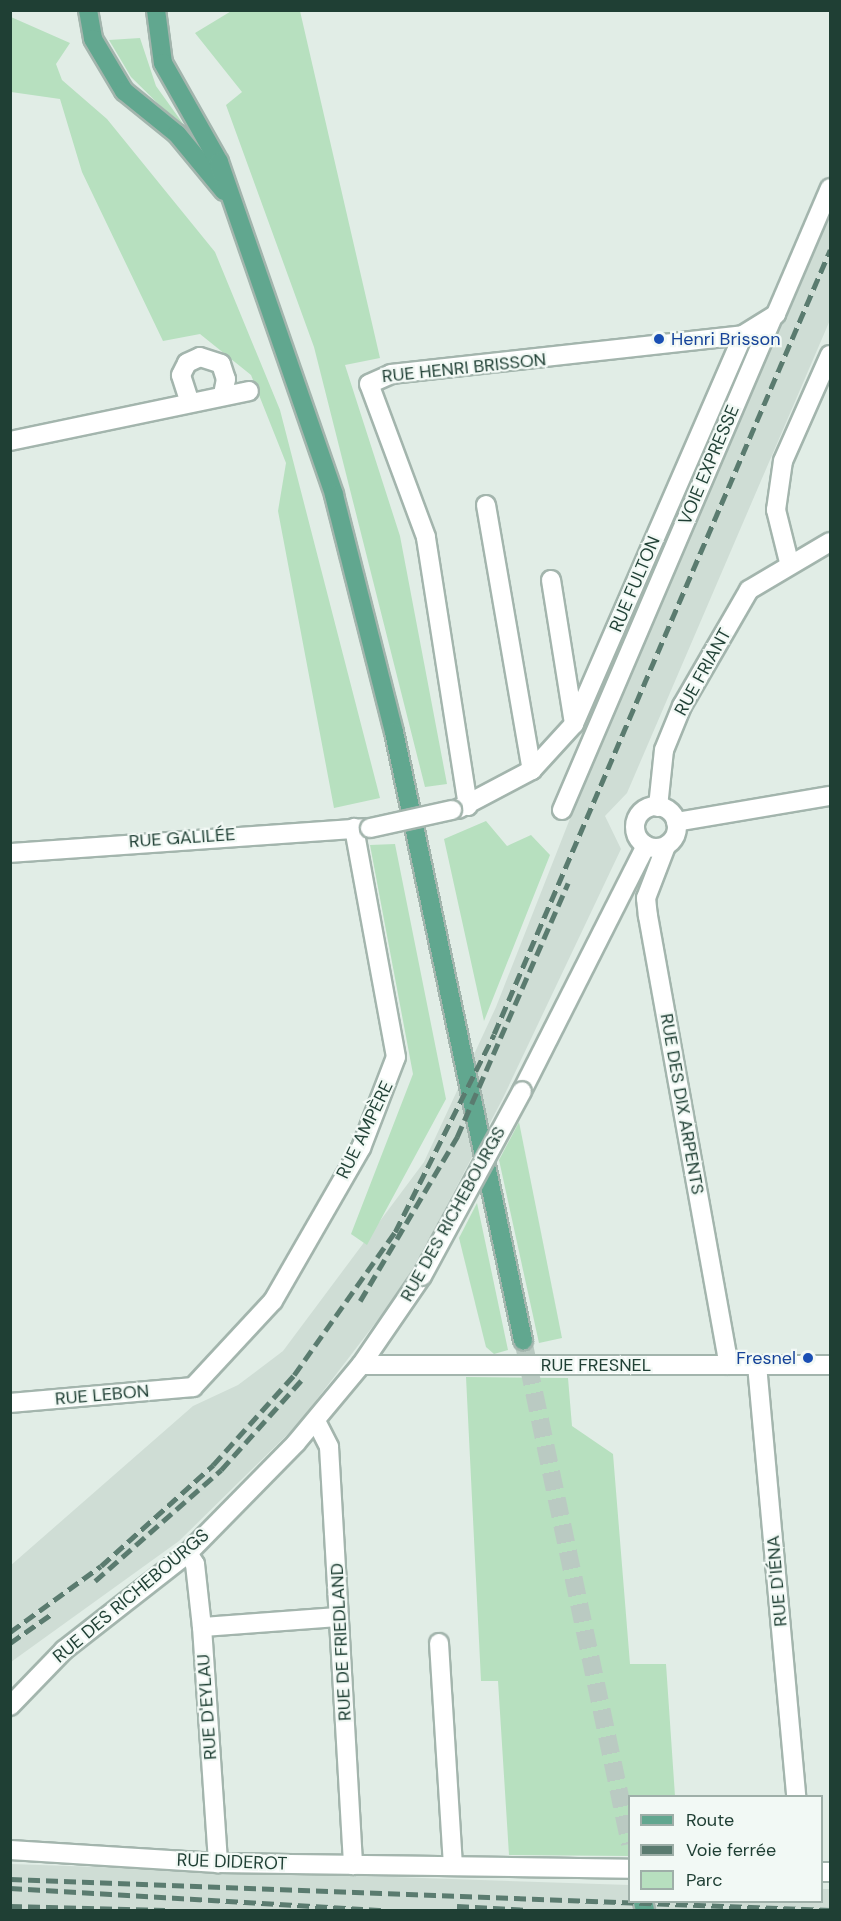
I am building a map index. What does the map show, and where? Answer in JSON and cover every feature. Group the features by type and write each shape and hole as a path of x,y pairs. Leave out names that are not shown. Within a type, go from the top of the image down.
{"main road":[{"path":"88,10 93,39 124,91 177,134 227,195"},
{"path":"156,10 163,63 210,140 227,195 334,495 377,660 523,1340"}],"street":[{"name":"VOIE EXPRESSE","path":"562,810 831,188"},
{"name":"RUE HENRI BRISSON","path":"468,806 426,537 369,384 391,374 743,335 774,317"},
{"name":"RUE FULTON","path":"468,806 532,771 574,724 743,335"},
{"path":"789,562 776,510 783,461 831,355"},
{"path":"189,400 181,375 187,363 200,357 221,364 226,379 223,394"},
{"path":"10,441 189,400 249,391"},
{"path":"486,505 532,771"},
{"name":"RUE FRIANT","path":"658,807 664,750 682,706 749,590 789,562 831,542"},
{"path":"551,580 574,724"},
{"path":"676,822 675,836 666,846 646,846 637,837 637,818 658,807 676,822 831,796"},
{"name":"RUE GALILÉE","path":"10,854 362,828 468,806"},
{"name":"RUE AMPÈRE","path":"193,1388 273,1301 360,1148 390,1083 396,1057 394,1032 362,828"},
{"name":"RUE DES RICHEBOURGS","path":"10,1706 64,1650 188,1553 316,1421 361,1365 422,1276 522,1091 646,846"},
{"name":"RUE DES DIX ARPENTS","path":"666,846 647,904 729,1365"},
{"path":"615,908 638,911 647,904"},
{"name":"RUE FRESNEL","path":"361,1365 831,1365"},
{"name":"RUE D'IÉNA","path":"757,1365 796,1795"},
{"name":"RUE LEBON","path":"10,1403 193,1388"},
{"name":"RUE DE FRIEDLAND","path":"316,1421 329,1447 353,1865"},
{"name":"RUE D'EYLAU","path":"188,1553 195,1564 202,1628 218,1863"},
{"path":"202,1628 339,1617"},
{"path":"439,1643 453,1866"},
{"name":"RUE DIDEROT","path":"10,1850 218,1863 628,1869"}],"shaded area":[{"path":"830,209 830,320 627,793 605,816 621,849 502,1100 406,1283 298,1424 179,1541 11,1662 10,1566 193,1406 238,1385 283,1351 424,1162 496,1007 571,816"},
{"path":"10,1864 628,1885 628,1903 823,1903 823,1889 830,1889 830,1910 11,1910"}],"green space":[{"path":"233,10 300,11 380,358 345,365 400,536 447,784 425,787 314,347 226,105 242,92 195,33"},
{"path":"11,17 70,43 56,64 62,80 107,119 215,252 280,410 380,798 334,808 278,511 286,463 251,375 200,334 163,341 82,172 60,99 11,92"},
{"path":"140,38 156,86 194,139 131,77 109,40"},
{"path":"486,821 507,846 531,835 550,855 484,1021 444,839"},
{"path":"395,844 446,1099 367,1245 351,1234 413,1074 370,845"},
{"path":"519,1122 562,1338 539,1343 499,1160"},
{"path":"477,1203 508,1350 494,1354 486,1347 459,1238"},
{"path":"466,1377 568,1378 572,1426 613,1454 630,1664 666,1664 675,1795 628,1795 628,1856 509,1855 498,1681 481,1681"}],"tunnel":[{"path":"523,1340 628,1835"}],"railway":[{"path":"10,1632 101,1566 213,1465 294,1375 395,1232 494,1034 830,250"},
{"path":"360,1301 457,1137 568,883"},
{"path":"95,1581 221,1470 305,1376"},
{"path":"10,1643 50,1615"},
{"path":"10,1879 628,1902"},
{"path":"10,1888 383,1910"},
{"path":"645,1903 830,1910"},
{"path":"10,1906 165,1910"},
{"path":"457,1906 528,1910"}],"place":[{"name":"Henri Brisson","path":"659,339"},
{"name":"Fresnel","path":"808,1358"}]}
